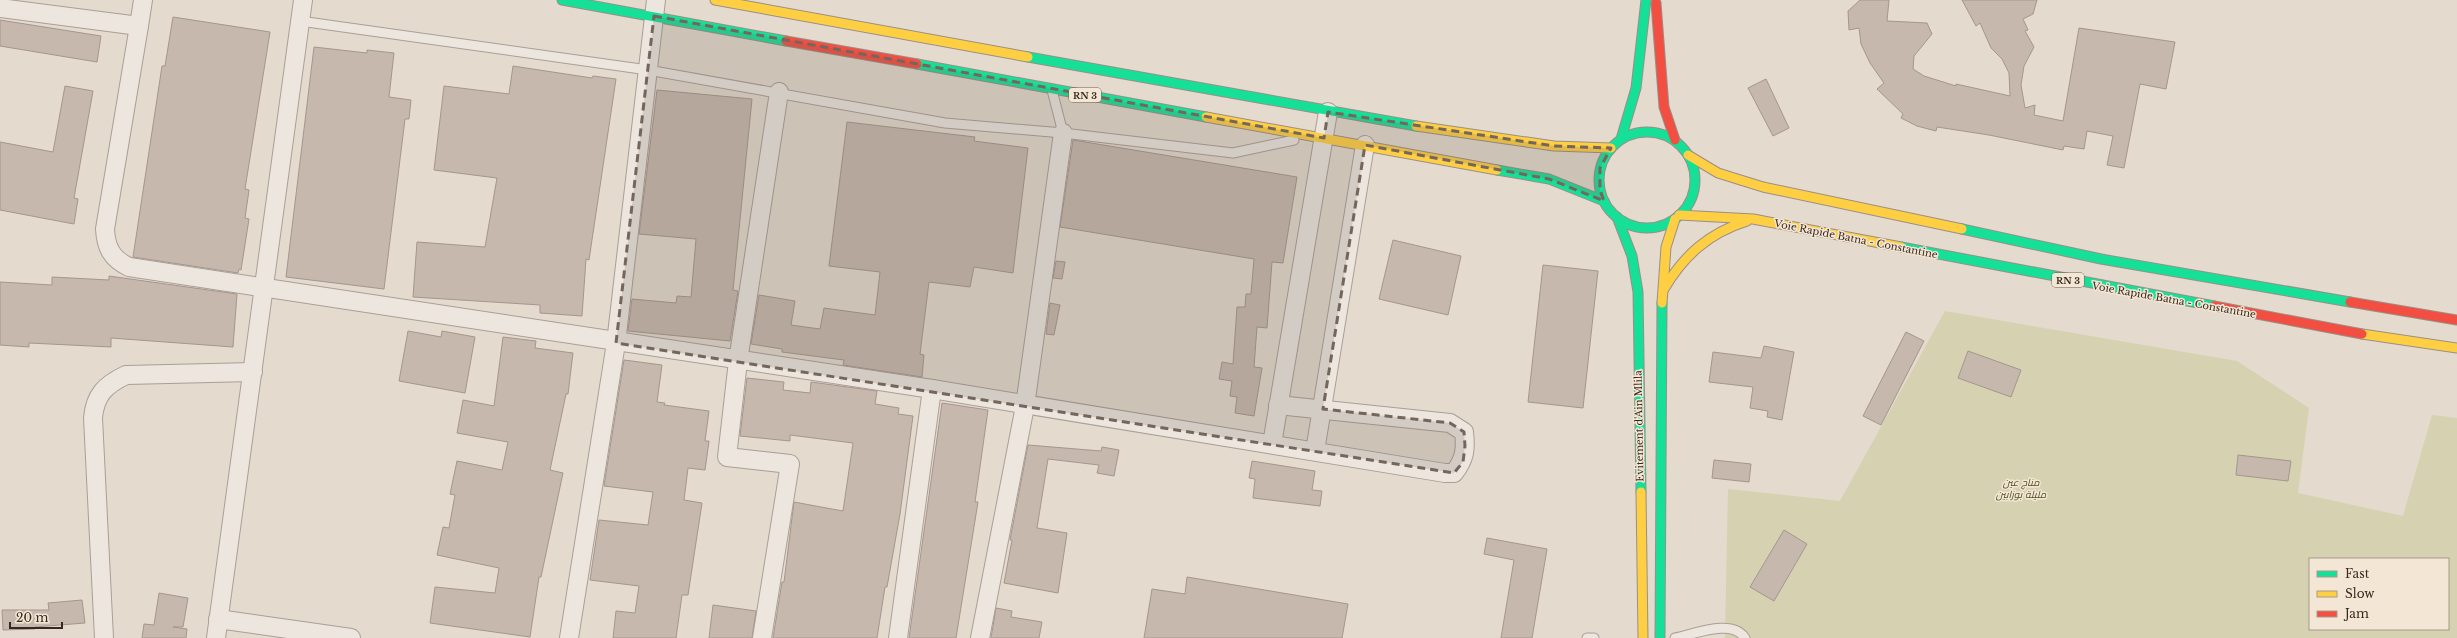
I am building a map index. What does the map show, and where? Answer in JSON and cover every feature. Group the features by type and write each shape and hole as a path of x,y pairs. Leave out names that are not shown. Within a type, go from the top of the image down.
{"main road":[{"name":"RN 3","path":"562,0 655,8 1052,89 1549,178 1604,201"},
{"path":"715,0 1328,112 1554,146 1611,148"},
{"path":"1621,139 1633,106 1637,87 1646,0"},
{"path":"1656,0 1664,106 1675,140"},
{"path":"1688,155 1695,180 1688,205 1677,217 1661,226 1645,228 1630,225 1617,217 1604,201 1600,190 1600,173 1604,157 1611,148 1621,139 1642,132 1665,135 1675,140 1688,155 1718,173 1763,187 2101,259 2457,320"},
{"name":"Evitement d'Ain Mlila","path":"1617,217 1632,256 1638,292 1643,638"},
{"name":"Voie Rapide Batna - Constantine","path":"1677,217 1753,219 2339,330 2457,348"},
{"name":"Evitement d'Ain Mlila","path":"1660,638 1662,292 1666,247 1677,217"},
{"path":"1662,292 1676,269 1699,244 1733,224 1753,219"}],"street":[{"path":"143,0 105,229 106,241 110,253 118,262 129,267 616,343 932,389 1025,406 1272,444 1445,473 1454,473 1463,462 1465,446 1464,432 1450,423 1278,405"},
{"path":"216,638 265,289 302,0"},
{"path":"0,8 139,26"},
{"path":"569,638 616,343 655,8"},
{"path":"762,638 790,464 727,457 738,361 779,92"},
{"path":"1272,444 1317,137 1328,112"},
{"path":"980,638 1025,406 1063,133"},
{"path":"1315,451 1365,145"},
{"path":"104,638 93,418 94,404 101,391 112,381 126,375 253,372"},
{"path":"898,638 932,389"},
{"path":"218,619 351,638"}],"lane":[{"path":"300,21 648,70 779,92 945,123 1063,133 1233,153 1317,137"},
{"path":"1052,89 1063,133"},
{"path":"1675,638 1716,629 1733,628 1740,631 1745,638"},
{"path":"1587,638 1594,638"}],"highlighted area":[{"path":"654,16 1324,138 1328,112 1554,146 1611,148 1600,168 1600,190 1604,201 1549,179 1365,145 1323,409 1450,423 1464,432 1465,446 1463,462 1454,473 616,343"}],"green space":[{"name":"مناج عين مليلة بوزابين","path":"1945,311 2237,361 2309,408 2298,493 2403,516 2432,415 2457,418 2457,638 1725,638 1728,489 1840,501"}],"building":[{"path":"1860,0 1889,0 1887,21 1927,23 1932,34 1914,56 1913,69 1924,76 1956,86 1956,84 2010,96 2009,73 2002,59 1991,48 1980,23 1976,26 1962,0 2037,0 2033,14 2023,19 2028,30 2025,31 2034,47 2024,66 2021,85 2025,108 2035,105 2034,115 2063,121 2079,28 2175,42 2166,89 2140,84 2124,168 2107,165 2113,136 2087,131 2084,149 2064,146 2063,150 1989,135 1937,127 1936,131 1917,126 1901,118 1903,114 1877,89 1884,83 1870,63 1861,44 1859,28 1849,30 1848,11"},
{"path":"173,17 270,32 245,189 249,190 245,218 249,219 241,270 239,269 238,273 133,257 162,66 165,66"},
{"path":"0,20 101,36 97,62 0,46"},
{"path":"314,47 367,53 367,50 394,53 389,97 411,100 409,119 405,119 384,289 286,277"},
{"path":"513,66 592,78 593,76 616,79 589,260 586,259 582,316 540,313 540,305 413,297 417,242 485,247 497,178 434,170 444,86 509,94"},
{"path":"1766,79 1789,128 1773,136 1748,88"},
{"path":"65,86 93,91 74,198 78,199 74,224 0,210 0,142 53,152"},
{"path":"657,90 752,99 733,290 738,291 730,341 628,331 632,299 676,303 677,296 691,297 696,239 639,234"},
{"path":"847,122 975,137 974,141 1028,148 1013,273 974,267 970,287 929,282 920,354 924,355 922,377 843,365 844,360 782,352 782,349 751,344 759,295 795,301 791,325 820,329 824,308 875,315 880,272 829,266"},
{"path":"1073,140 1297,177 1283,263 1272,262 1267,328 1257,327 1254,367 1262,368 1254,416 1235,413 1237,397 1230,396 1232,381 1219,379 1222,362 1233,364 1237,307 1245,307 1246,294 1251,294 1254,259 1060,227"},
{"path":"1393,240 1461,256 1448,315 1379,299"},
{"path":"1056,261 1065,262 1062,279 1053,278"},
{"path":"1543,265 1598,271 1583,408 1528,402"},
{"path":"109,276 237,294 233,347 111,338 111,347 29,343 29,347 0,345 0,282 52,285 52,277 109,280"},
{"path":"1050,303 1060,305 1054,335 1046,334"},
{"path":"408,331 441,337 442,331 475,337 465,393 399,381"},
{"path":"1906,332 1924,341 1881,425 1863,416"},
{"path":"503,337 536,341 535,348 573,353 568,394 566,394 550,470 563,473 541,577 539,577 530,637 430,623 435,587 495,593 499,568 437,555 443,527 449,528 455,495 450,494 457,461 502,470 508,442 457,433 463,400 494,406"},
{"path":"1764,346 1794,352 1782,420 1767,417 1768,411 1750,408 1753,387 1709,382 1713,352 1761,358"},
{"path":"1968,351 2021,370 2011,397 1958,378"},
{"path":"624,360 662,365 657,402 665,403 664,405 709,411 705,441 709,441 705,470 688,468 684,500 702,503 688,595 682,595 676,638 613,638 616,611 635,613 639,586 590,580 599,520 648,525 653,492 604,486"},
{"path":"747,378 784,382 783,390 810,393 811,382 877,391 875,404 899,408 898,414 913,416 900,514 887,587 885,587 877,638 773,638 782,582 784,582 794,502 843,511 853,443 790,435 790,441 740,436"},
{"path":"942,403 988,410 975,502 978,502 956,638 909,638"},
{"path":"1028,445 1101,451 1102,447 1119,450 1114,476 1097,473 1099,465 1048,459 1037,528 1067,533 1058,593 1004,583 1012,540 1010,540"},
{"path":"2238,455 2291,461 2288,481 2236,475"},
{"path":"1714,460 1751,464 1749,482 1712,478"},
{"path":"1252,461 1315,471 1312,490 1322,491 1320,506 1253,498 1255,479 1249,478"},
{"path":"1784,530 1807,544 1774,601 1750,587"},
{"path":"1487,538 1547,549 1532,638 1501,638 1514,560 1484,554"},
{"path":"1187,577 1348,604 1342,638 1144,638 1152,589 1185,594"},
{"path":"159,593 188,598 183,627 173,627 187,629 186,638 142,638 144,624 154,625"},
{"path":"82,600 85,623 35,627 35,629 3,630 2,610 49,610 48,603"},
{"path":"713,605 756,611 752,638 709,638"},
{"path":"996,608 1012,611 1011,617 1042,622 1039,638 991,638"}],"traffic: fast":[{"path":"562,0 786,41"},
{"path":"1621,139 1636,88 1646,0"},
{"path":"1028,57 1416,126"},
{"path":"917,64 1206,117"},
{"path":"1647,132 1665,136 1674,140 1681,146 1687,153 1691,162 1695,180 1691,198 1687,207 1681,214 1674,220 1665,224 1647,228 1629,224 1620,220 1613,214 1607,207 1603,198 1599,180 1603,162 1607,153 1613,146 1620,140 1629,136 1647,132"},
{"path":"1497,170 1549,179 1604,201"},
{"path":"1617,217 1632,256 1638,292 1641,492"},
{"path":"1962,229 2101,259 2350,302"},
{"path":"1901,247 2214,306"},
{"path":"1660,638 1662,303"}],"traffic: slow":[{"path":"715,0 1028,57"},
{"path":"1206,117 1497,170"},
{"path":"1416,126 1554,146 1611,148"},
{"path":"1688,155 1718,173 1763,187 1962,229"},
{"path":"1679,215 1753,219 1901,247"},
{"path":"1662,303 1666,247 1675,219"},
{"path":"1664,289 1680,266 1699,247 1721,232 1747,221"},
{"path":"2362,334 2457,348"},
{"path":"1641,492 1643,638"}],"traffic: jam":[{"path":"1656,3 1664,107 1675,140"},
{"path":"786,41 917,64"},
{"path":"2350,302 2457,320"},
{"path":"2214,306 2362,334"}]}
